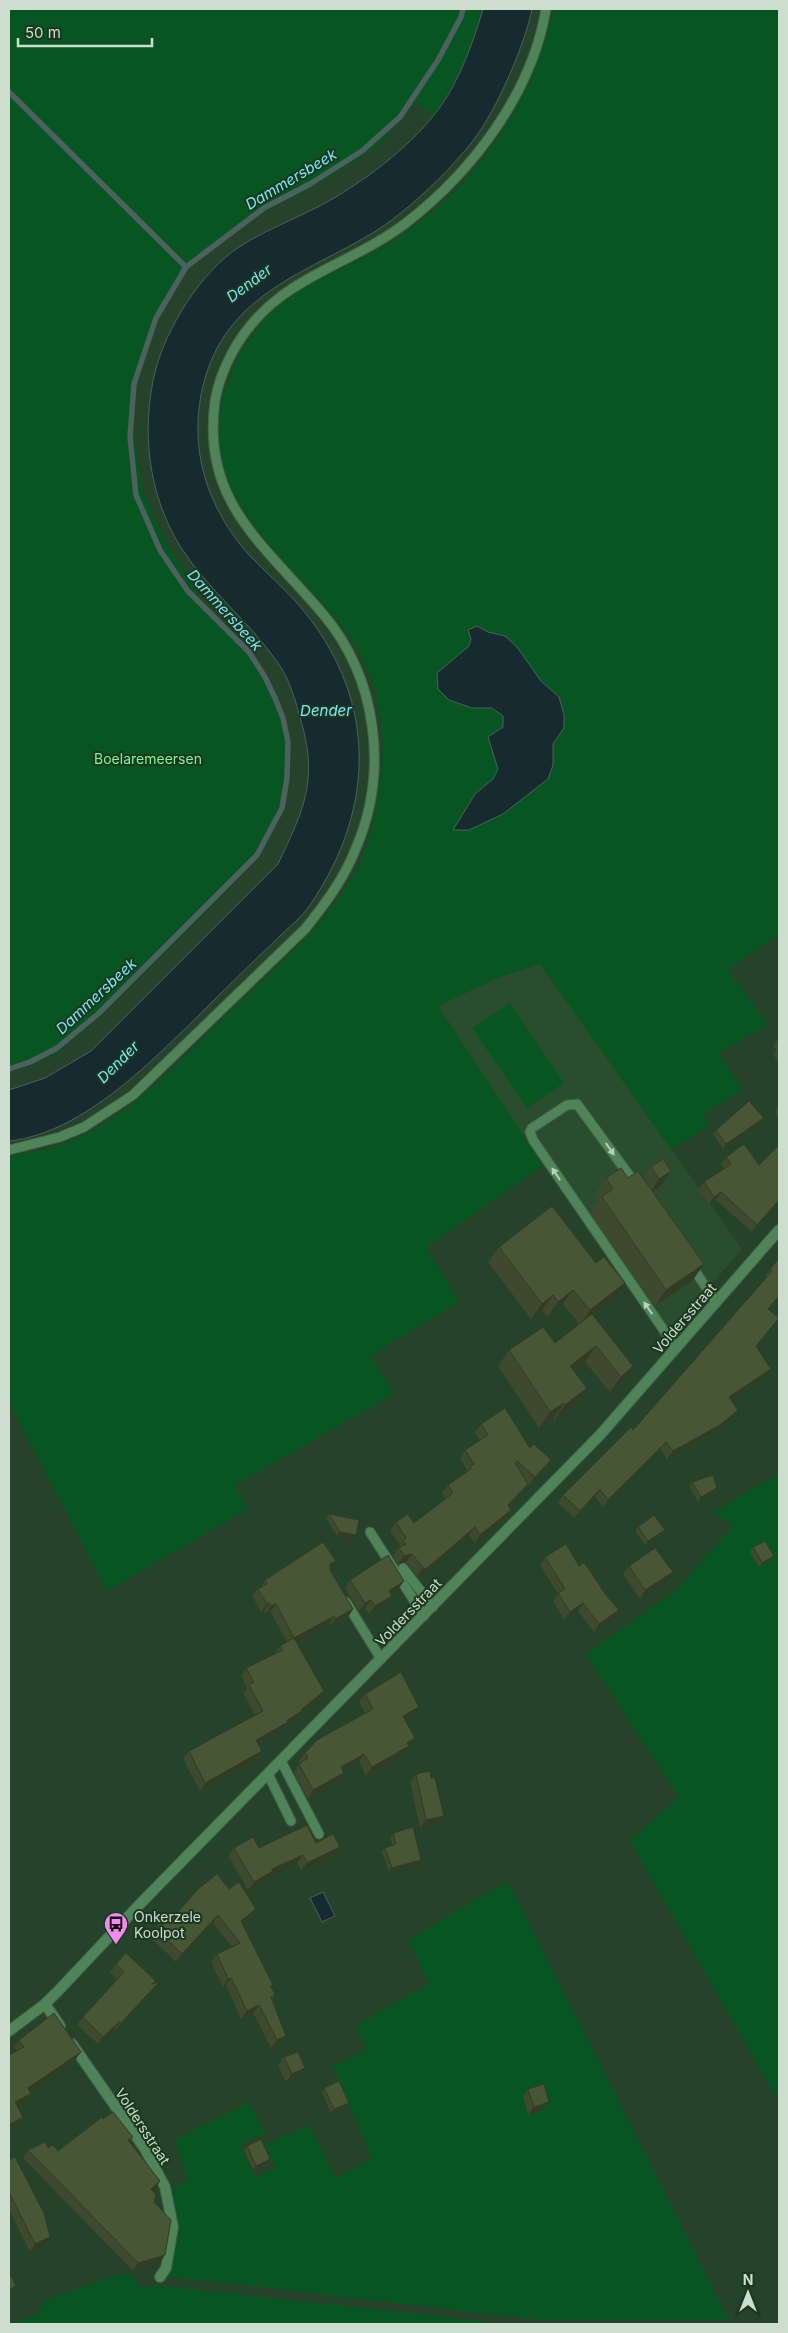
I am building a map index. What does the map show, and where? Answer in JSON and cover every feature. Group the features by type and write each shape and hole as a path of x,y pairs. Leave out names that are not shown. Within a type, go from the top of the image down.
{"street":[{"name":"Voldersstraat","path":"9,2030 45,2004 600,1435 779,1230"},
{"name":"Voldersstraat","path":"45,2004 144,2148 165,2187 174,2227 166,2268 160,2277"}],"lane":[{"path":"9,1150 60,1137 84,1127 133,1095 305,929 328,900 357,847 368,813 374,771 375,736 368,702 357,670 342,641 323,614 267,553 233,508 215,458 213,439 216,398 223,369 237,343 254,319 270,304 317,272 361,251 405,223 467,165 497,127 519,87 533,55 546,9"},
{"path":"640,1192 577,1104 567,1105 532,1128 530,1132 533,1140 676,1348"},
{"path":"684,1255 716,1302"},
{"path":"370,1532 424,1616"},
{"path":"403,1568 433,1607"},
{"path":"341,1592 381,1659"},
{"path":"281,1761 319,1834"},
{"path":"268,1774 291,1821"}],"shaded area":[{"path":"540,964 742,1249 665,1338 543,1165 438,1006 499,977"}],"green space":[{"name":"Boelaremeersen","path":"9,9 483,9 463,64 442,103 433,115 416,101 379,145 311,188 235,227 190,261 176,279 149,344 136,388 133,430 144,495 162,534 200,599 243,643 277,693 288,731 288,785 266,847 217,901 105,1012 55,1054 30,1066 9,1071"},
{"path":"554,9 779,9 779,934 728,970 768,1025 719,1053 742,1090 702,1114 710,1126 671,1149 540,964 499,977 438,1006 543,1165 426,1248 459,1302 370,1356 394,1394 235,1485 248,1509 107,1591 9,1402 9,1156 61,1145 86,1134 110,1120 134,1102 178,1063 299,944 340,897 357,868 367,845 374,821 382,765 382,727 375,691 369,673 351,639 328,609 275,552 252,522 233,491 221,457 219,420 229,379 245,346 263,321 284,302 307,287 384,246 412,228 462,183 502,131 519,102 533,73","holes":["488,632 517,647 541,681 559,697 564,728 553,744 553,764 548,779 454,829 475,794 493,779 498,768 488,738 503,727 503,716 492,710 468,707 449,699 438,689 437,673 469,646 471,639"]},
{"path":"510,1003 564,1083 527,1108 472,1028"},
{"path":"779,1474 779,2102 630,1841 679,1797 586,1654 674,1592 734,1526 713,1512"},
{"path":"509,1883 729,2320 539,2320 167,2276 174,2225 173,2189 188,2180 175,2139 249,2103 265,2133 240,2145 256,2178 276,2168 266,2144 309,2125 336,2178 372,2159 333,2066 367,2050 356,2025 429,1984 409,1940 481,1896"},
{"path":"128,2274 139,2284 138,2287 163,2286 509,2324 9,2324 41,2313 43,2301 114,2276"}],"water":[{"name":"Dender","path":"483,9 532,9 517,58 501,94 475,138 440,177 398,215 371,234 296,274 252,305 233,324 218,347 206,375 200,400 199,448 203,471 220,515 249,555 297,603 323,638 342,675 354,712 359,751 357,790 348,829 332,867 303,914 166,1047 118,1089 92,1108 65,1124 37,1135 9,1141 9,1090 45,1078 91,1051 278,864 297,823 307,790 308,755 306,740 296,703 285,675 267,648 203,577 180,546 169,526 154,483 148,439 148,416 155,372 167,337 187,302 211,271 225,258 252,239 321,206 347,190 392,158 419,132 432,118 452,88 470,49"},
{"path":"477,626 488,632 505,636 517,647 541,681 559,697 564,715 564,728 553,744 553,765 548,779 503,814 469,830 453,830 475,794 493,779 498,769 488,737 503,727 503,716 492,708 472,708 449,700 438,689 437,673 469,646 471,639 468,630"},
{"path":"323,1892 335,1916 322,1922 310,1898"}],"building":[{"path":"749,1101 764,1118 726,1144 716,1130"},
{"path":"744,1144 759,1165 779,1145 779,1200 757,1225 721,1192 714,1197 704,1182 731,1164 726,1157"},
{"path":"663,1159 671,1171 659,1179 651,1167"},
{"path":"621,1168 628,1178 638,1171 704,1264 666,1290 602,1197 613,1189 606,1178"},
{"path":"552,1206 596,1263 604,1257 625,1283 590,1310 573,1290 558,1302 553,1295 542,1304 499,1247"},
{"path":"779,1258 779,1296 768,1309 779,1318 756,1346 771,1369 729,1397 738,1410 720,1425 673,1451 666,1442 608,1500 600,1489 580,1511 563,1495 631,1427 633,1430 772,1271 770,1269"},
{"path":"592,1314 633,1366 621,1377 596,1346 570,1366 587,1388 565,1405 564,1403 550,1412 509,1350 543,1327 555,1343"},
{"path":"505,1408 530,1448 534,1444 551,1460 535,1477 517,1461 515,1463 528,1484 508,1505 511,1510 480,1535 475,1527 426,1569 423,1568 412,1554 404,1556 399,1548 406,1544 403,1541 406,1538 396,1522 408,1514 414,1523 453,1493 448,1485 471,1469 470,1466 474,1464 465,1450 488,1435 481,1424"},
{"path":"713,1475 717,1488 701,1497 692,1482"},
{"path":"329,1514 359,1520 356,1535 340,1532"},
{"path":"654,1515 665,1530 648,1541 638,1527"},
{"path":"765,1541 774,1556 762,1563 753,1547"},
{"path":"323,1542 336,1561 330,1564 330,1570 353,1609 335,1619 334,1616 294,1638 276,1604 271,1606 269,1603 267,1604 258,1589 267,1584 265,1580"},
{"path":"566,1544 579,1566 584,1562 606,1595 619,1610 599,1624 583,1603 570,1612 558,1593 565,1589 545,1557"},
{"path":"655,1548 673,1572 645,1590 629,1566"},
{"path":"388,1555 404,1581 389,1591 392,1596 375,1606 371,1600 365,1603 350,1580"},
{"path":"294,1638 324,1691 302,1711 287,1720 288,1722 256,1740 262,1751 205,1783 189,1751 263,1711 249,1685 254,1682 246,1668 283,1650 280,1646"},
{"path":"401,1672 419,1707 403,1716 415,1738 407,1743 409,1746 372,1767 364,1754 341,1767 344,1773 313,1790 299,1764 308,1758 305,1753 317,1740 373,1709 365,1694"},
{"path":"430,1771 431,1778 435,1778 444,1816 426,1820 416,1774"},
{"path":"307,1825 316,1843 333,1834 340,1847 307,1863 303,1855 272,1869 273,1871 254,1882 234,1848 253,1837 259,1848"},
{"path":"413,1827 421,1860 392,1868 385,1848 396,1844 393,1833"},
{"path":"217,1874 229,1889 239,1882 256,1909 241,1921 273,1985 271,1986 275,1995 271,1997 286,2036 277,2040 259,2005 247,2011 231,1978 228,1979 217,1954 240,1943 218,1915 182,1954 159,1932 163,1927 163,1917 168,1912 178,1912 198,1889"},
{"path":"126,1953 156,1981 152,1984 159,1982 121,2023 119,2022 103,2037 83,2017 124,1972 116,1964"},
{"path":"54,2013 81,2052 28,2088 31,2094 15,2102 23,2117 9,2125 9,2055 24,2047 19,2040"},
{"path":"298,2052 305,2068 292,2074 284,2057"},
{"path":"339,2081 349,2103 334,2109 324,2088"},
{"path":"544,2084 549,2102 534,2107 528,2089"},
{"path":"113,2112 133,2137 128,2140 160,2181 151,2189 156,2195 154,2202 171,2220 165,2255 138,2263 28,2150 45,2142 48,2148 53,2145 58,2151 102,2117 103,2119"},
{"path":"261,2139 270,2159 256,2166 247,2146"},
{"path":"15,2157 44,2213 50,2237 35,2244 9,2192 9,2160"},
{"path":"9,2272 16,2286 9,2290"}],"waterway":[{"name":"Dammersbeek","path":"9,1069 30,1062 57,1048 98,1014 257,855 282,808 287,778 288,742 283,718 275,698 265,677 249,652 187,590 160,550 136,495 130,437 134,384 156,318 186,267 264,208 310,184 362,151 400,117 438,60 461,17 463,9"},
{"path":"9,92 186,267"}],"place":[{"name":"Onkerzele Koolpot","path":"116,1945"}]}
